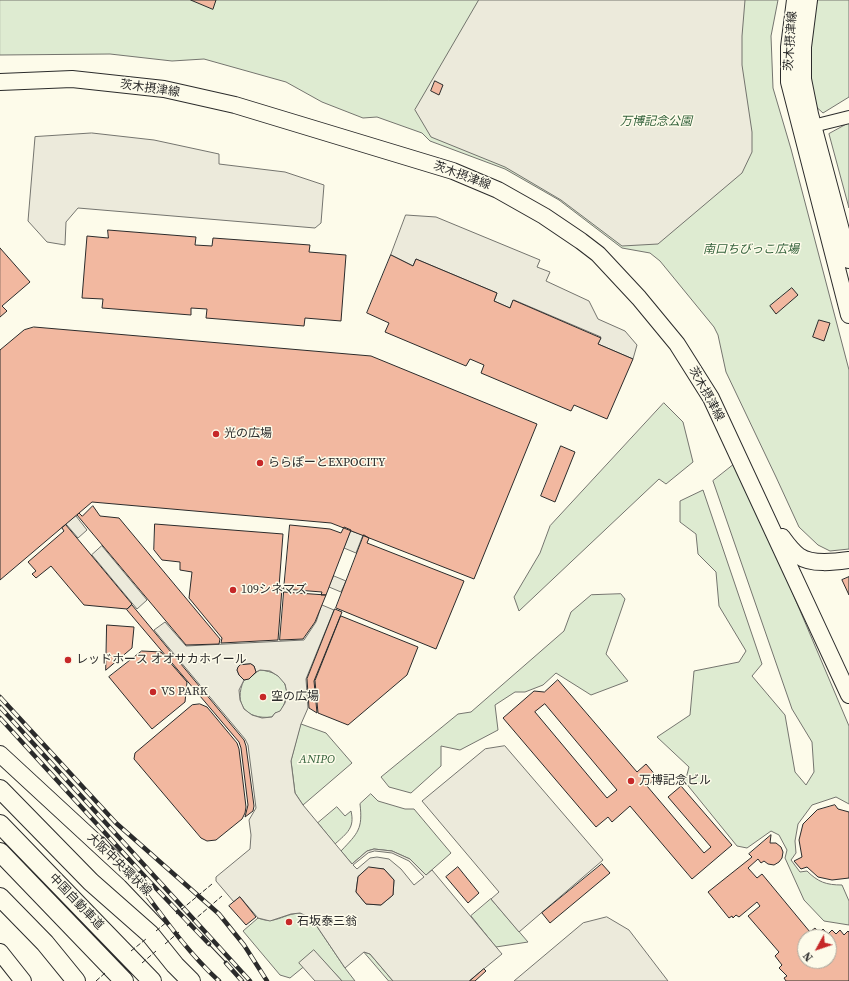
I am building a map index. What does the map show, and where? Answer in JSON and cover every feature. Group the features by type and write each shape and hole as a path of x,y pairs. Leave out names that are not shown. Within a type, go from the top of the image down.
{"highway":[{"path":"0,789 92,882 150,934 191,981"},
{"path":"0,818 21,845"},
{"name":"中国自動車道","path":"0,824 152,981"},
{"name":"中国自動車道","path":"0,852 123,981"},
{"path":"0,868 123,981"},
{"path":"0,897 45,943 76,981"},
{"path":"0,913 37,952 68,981"}],"main road":[{"name":"茨木摂津線","path":"795,0 789,47 789,82 807,127 849,260"},
{"name":"茨木摂津線","path":"809,0 803,47 803,79 807,127 849,314"},
{"name":"茨木摂津線","path":"0,82 72,79 164,89 235,105 453,171 498,190 544,216 581,241 598,254 638,298 676,344 711,398 849,695"},
{"name":"茨木摂津線","path":"768,519 791,549 800,557 809,560 828,562 849,560"},
{"name":"大阪中央環状線","path":"0,754 131,875 232,981"},
{"path":"0,952 23,981"}],"street":[{"path":"807,127 849,117"}],"green space":[{"name":"万博記念公園","path":"0,0 778,0 771,36 773,88 791,149 849,370 849,549 830,551 818,545 799,527 726,372 718,335 714,327 660,261 650,253 622,248 559,200 505,169 430,141 422,133 377,117 363,118 322,102 286,82 204,59 172,61 110,54 0,55"},
{"path":"818,0 849,0 849,97 823,113 813,104 808,76 809,32"},
{"path":"849,123 849,208 829,134"},
{"path":"664,403 683,422 693,462 666,484 659,479 519,611 514,597 540,553 550,526"},
{"path":"737,462 849,726 849,804 836,797 812,805 798,824 795,841 796,853 791,860 800,872 807,871 819,880 831,884 842,885 849,901 849,925 824,921 804,900 785,858 787,850 779,835 771,831 747,848 737,846 685,782 689,767 657,737 690,715 694,671 739,662 746,651 719,606 716,572 698,554 696,534 680,522 680,501 703,490 762,664 752,676 785,715 795,772 806,785 814,772 812,742 792,709 713,481"},
{"path":"621,594 625,599 606,654 628,681 591,695 556,673 543,685 525,692 515,692 495,705 498,730 460,750 441,746 441,766 411,793 389,787 381,777 458,714 471,712 564,631 571,612 591,595"},
{"name":"空の広場","path":"260,670 269,671 276,674 285,684 286,696 284,704 280,712 275,713 272,717 255,716 244,709 241,703 240,696 244,680"},
{"name":"ANIPO","path":"301,724 326,733 352,763 303,805 295,793 291,761"},
{"path":"371,794 378,801 405,809 414,809 451,853 426,875 410,859 392,851 374,849 367,851 352,864 341,851 352,840 358,830 361,819 360,804"},
{"path":"337,807 345,816 351,811 352,822 349,830 335,844 318,823"},
{"path":"491,899 528,942 496,947 471,916"},
{"path":"300,913 309,917 316,925 355,981 342,981 318,955 290,978 280,975 243,931 258,918 264,920 274,920"},
{"path":"364,952 370,954 393,981 389,981"}],"shaded area":[{"path":"479,0 745,0 742,36 742,65 752,132 752,152 742,173 658,244 622,246 561,200 505,167 431,137 415,110"},
{"path":"92,133 154,140 219,154 219,164 285,172 324,185 321,223 315,228 78,208 66,222 65,245 47,242 28,221 35,137"},
{"path":"406,215 436,217 540,260 537,267 550,272 546,281 589,301 598,319 625,331 637,345 633,359 598,344 601,337 514,300 510,308 494,301 497,293 416,259 413,266 391,255"},
{"path":"76,516 87,530 78,538 66,524"},
{"path":"351,531 363,535 356,553 344,548"},
{"path":"102,546 147,600 137,609 92,555"},
{"path":"334,576 346,581 341,592 329,587"},
{"path":"322,605 334,610 306,679 308,708 301,724 291,761 295,793 303,805 352,864 367,851 374,849 392,851 410,859 426,875 432,870 502,954 469,981 393,981 370,954 364,952 345,968 309,917 300,913 291,914 270,921 258,918 240,897 234,902 216,881 216,877 250,849 251,835 249,820 256,808 248,745 245,739 154,630 165,622 186,646 304,640 316,622","holes":["251,664 254,666 256,672 260,670 270,671 278,676 285,684 287,693 285,703 280,711 275,713 272,717 262,718 252,715 244,709 240,700 239,690 244,680 239,675 237,670 241,665","375,851 392,853 409,861 424,877 414,885 401,869 389,859 377,857 370,858 357,869 353,865 368,853","369,868 384,869 394,880 393,895 381,905 366,904 356,892 358,877"]},
{"path":"505,746 603,860 519,932 491,899 499,892 422,801 485,749"},
{"path":"607,917 629,930 668,981 514,981 583,923"},
{"path":"314,950 342,981 315,981 299,963"}],"building":[{"path":"191,0 216,0 213,9"},
{"path":"435,81 443,85 439,95 431,91"},
{"path":"108,230 196,237 195,245 212,246 213,238 310,245 309,252 346,255 341,321 305,318 304,326 206,318 207,309 191,308 191,315 102,308 103,299 82,298 87,236 108,238"},
{"path":"0,248 30,282 2,306 7,311 0,317"},
{"path":"391,255 413,266 416,259 497,293 494,301 510,308 513,300 601,338 598,344 633,359 607,419 574,405 571,411 481,373 484,365 470,359 466,366 385,332 389,323 367,313"},
{"path":"792,288 798,295 776,314 770,306"},
{"path":"819,320 830,323 824,341 813,337"},
{"name":"ららぽーとEXPOCITY","path":"34,327 371,356 537,424 474,579 331,523 92,502 0,580 0,350 24,330"},
{"path":"561,446 575,452 555,502 541,496"},
{"path":"93,506 100,516 119,518 220,639 219,644 186,645 77,515 79,513 82,516"},
{"path":"155,524 283,534 279,587 282,588 278,640 221,643 222,638 189,598 192,572 180,570 180,562 162,560 154,550"},
{"path":"66,525 132,604 127,609 84,605 51,566 36,578 32,574 36,571 28,562 64,531 62,528"},
{"path":"290,525 330,529 341,533 344,527 351,530 326,595 321,595 322,592 284,589"},
{"path":"364,535 369,538 367,543 464,581 436,649 336,608"},
{"path":"849,577 849,595 842,580"},
{"path":"284,592 326,595 315,622 303,639 280,640"},
{"path":"132,605 244,740 254,806 253,811 245,817 248,805 239,742 127,610"},
{"path":"335,609 342,612 314,681 317,713 309,708 307,679"},
{"path":"341,616 418,647 407,675 348,725 318,713 315,681"},
{"path":"107,625 134,627 132,648 106,670"},
{"name":"VS PARK","path":"142,651 161,652 187,682 185,702 152,729 109,677"},
{"path":"251,664 254,666 256,672 249,679 244,680 239,675 237,670 238,667 240,665"},
{"name":"万博記念ビル","path":"558,680 637,772 646,764 657,777 647,786 704,853 711,847 668,797 681,786 732,845 692,879 630,806 612,822 608,817 596,827 503,718 534,691 544,692","holes":["545,704 617,790 607,798 535,712"]},
{"path":"200,704 207,707 237,743 246,807 242,819 216,840 207,841 201,838 134,759 135,753 192,705"},
{"path":"835,805 838,809 849,812 849,878 832,880 818,877 807,867 801,869 794,861 802,857 799,840 803,824 817,810"},
{"path":"771,835 770,843 776,843 781,847 783,852 782,858 779,862 774,865 768,864 764,861 761,863 758,859 748,868 757,878 762,874 808,929 797,929 797,969 837,969 837,933 840,930 844,935 848,931 849,981 786,981 784,978 787,976 779,968 782,965 775,956 779,952 748,916 760,906 757,902 739,917 736,915 733,918 732,916 729,918 708,892 752,857 749,854"},
{"path":"602,864 610,873 550,923 542,913"},
{"path":"369,867 384,869 394,880 393,895 381,905 366,904 356,892 358,877"},
{"path":"458,867 479,893 468,903 446,877"},
{"path":"240,897 256,917 246,925 229,906"},
{"path":"484,969 486,971 475,981 470,981"}],"railway":[{"path":"0,697 116,823 219,914 244,945 267,981"},
{"path":"0,707 250,981"},
{"path":"0,718 149,881 209,944"},
{"path":"103,839 173,930 219,981"},
{"path":"226,963 242,981"}],"fence":[{"path":"176,914 212,884"},
{"path":"187,926 222,896"},
{"path":"156,931 168,921"},
{"path":"165,944 179,932"},
{"path":"131,951 146,939"},
{"path":"142,963 156,951"},
{"path":"96,981 105,973"}],"place":[{"name":"光の広場","path":"216,434"},
{"name":"ららぽーとEXPOCITY","path":"260,463"},
{"name":"109シネマズ","path":"233,590"},
{"name":"レッドホース オオサカホイール","path":"68,660"},
{"name":"VS PARK","path":"153,692"},
{"name":"空の広場","path":"263,697"},
{"name":"万博記念ビル","path":"631,781"},
{"name":"石坂泰三翁","path":"289,922"}],"park label":[{"name":"南口ちびっこ広場","path":"751,250"}]}
